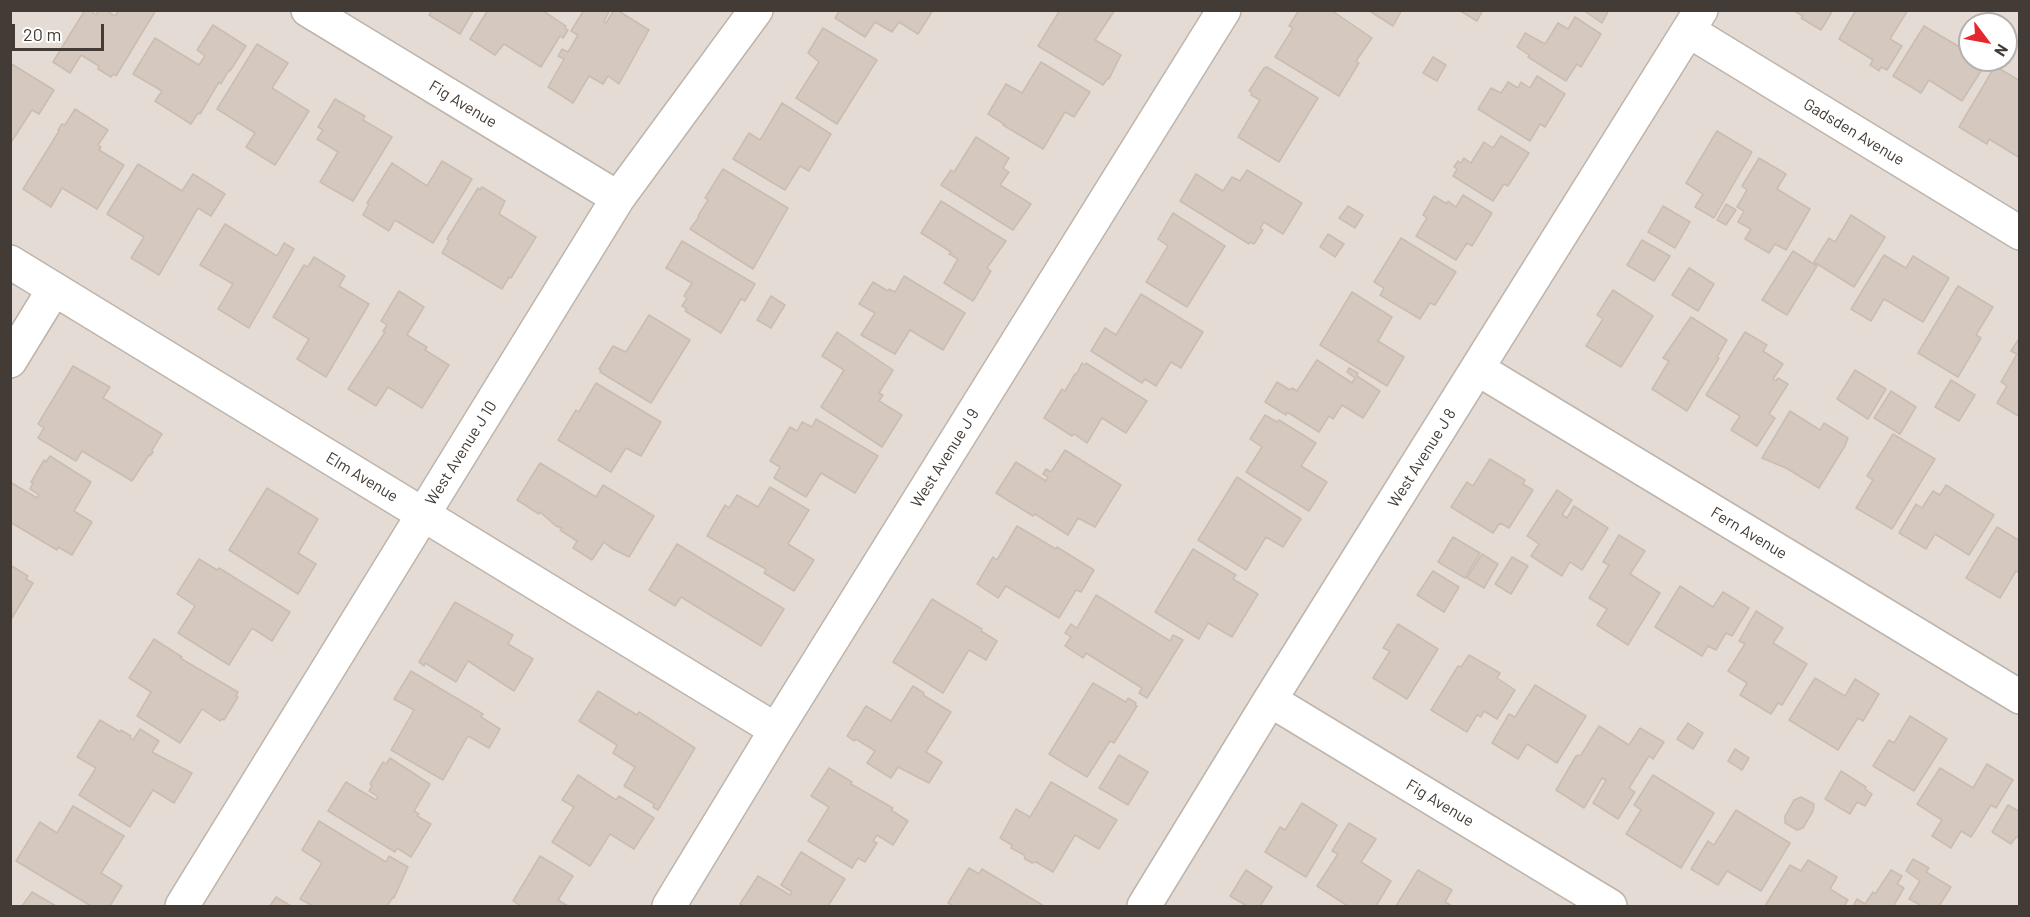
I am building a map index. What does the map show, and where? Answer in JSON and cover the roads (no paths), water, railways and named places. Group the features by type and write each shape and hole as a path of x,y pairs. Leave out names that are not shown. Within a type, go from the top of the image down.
{"street":[{"name":"Fig Avenue","path":"308,10 618,198"},
{"name":"West Avenue J 10","path":"182,906 618,198 756,10"},
{"name":"West Avenue J 9","path":"669,906 1224,10"},
{"name":"Gadsden Avenue","path":"1695,21 2019,233"},
{"name":"West Avenue J 8","path":"1144,906 1270,700 1695,21"},
{"name":"Elm Avenue","path":"10,262 776,730"},
{"path":"10,360 54,289"},
{"name":"Fern Avenue","path":"1478,369 2019,697"},
{"name":"Fig Avenue","path":"1270,700 1611,906"}]}
